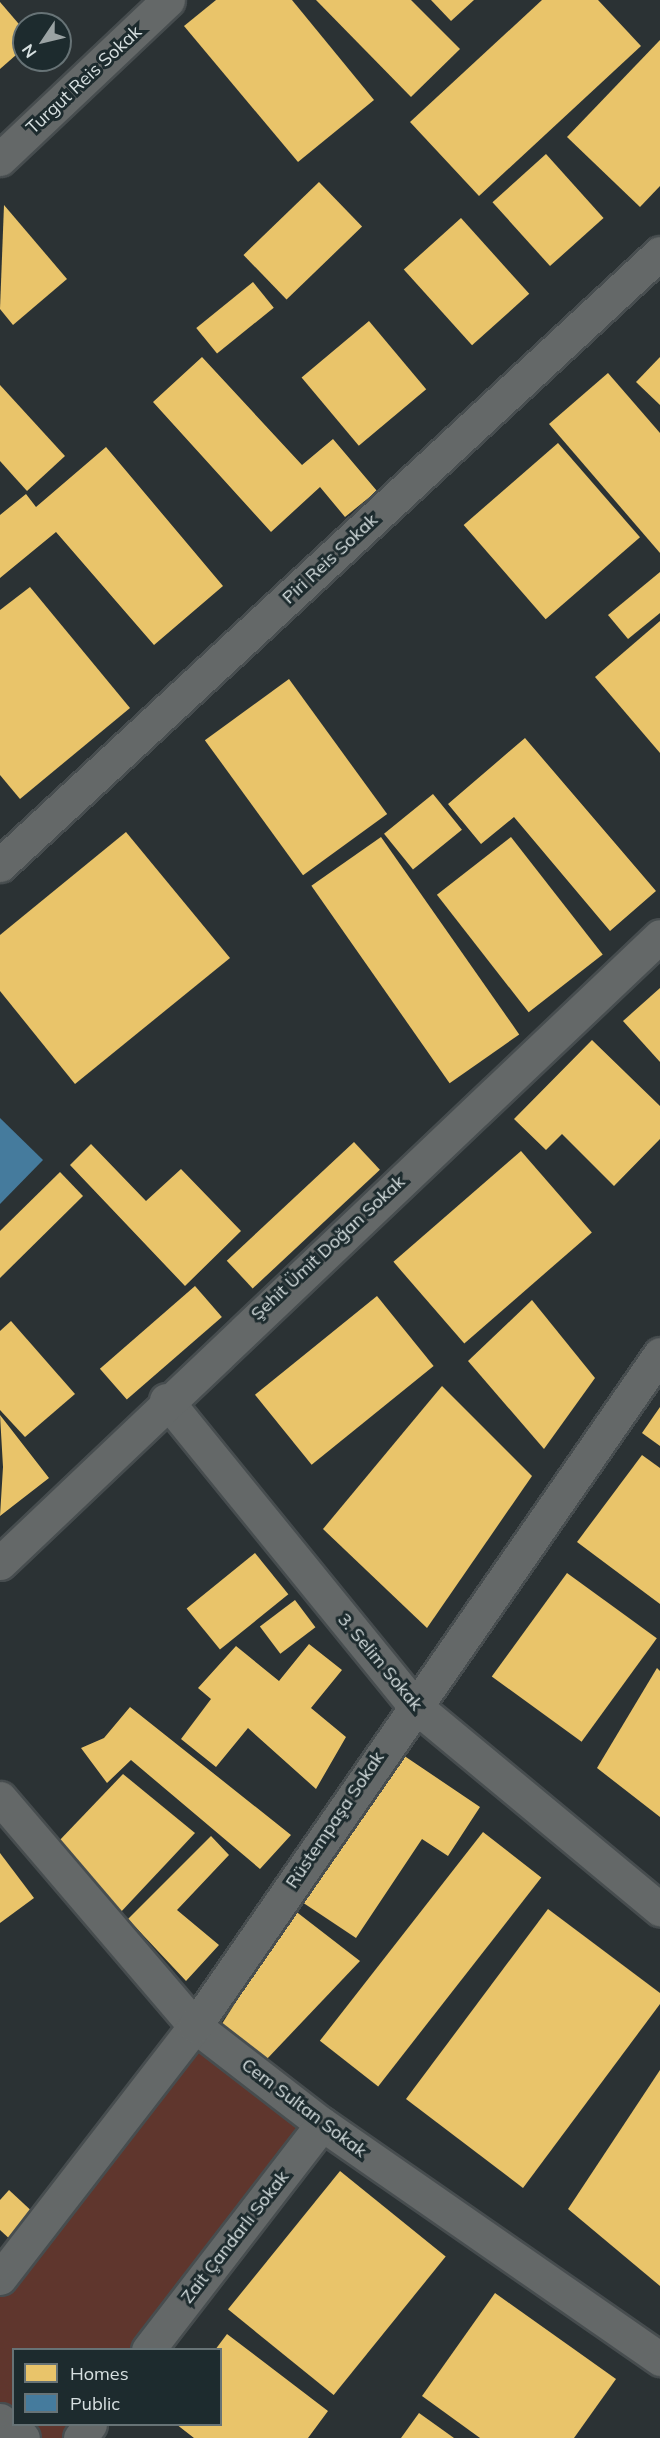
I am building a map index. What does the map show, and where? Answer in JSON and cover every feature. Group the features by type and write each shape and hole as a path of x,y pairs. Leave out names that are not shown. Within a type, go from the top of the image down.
{"street":[{"name":"Turgut Reis Sokak","path":"0,159 168,0"},
{"name":"Piri Reis Sokak","path":"0,865 660,253"},
{"name":"Şehit Ümit Doğan Sokak","path":"0,1563 166,1400 660,936"},
{"name":"Rüstempaşa Sokak","path":"0,2278 195,2026 414,1705 660,1353"},
{"name":"3. Selim Sokak","path":"166,1400 414,1705 660,1909"},
{"name":"Cem Sultan Sokak","path":"0,1798 195,2026 322,2124 660,2359"},
{"name":"Zait Çandarlı Sokak","path":"149,2348 322,2124"},
{"path":"0,2420 23,2438"}],"shaded area":[{"path":"195,2026 322,2124 149,2348 12,2348 12,2426 89,2426 80,2438 23,2438 0,2420 0,2278"}],"building: Homes":[{"path":"216,0 292,0 374,100 298,162 184,26"},
{"path":"316,0 411,0 460,49 411,97"},
{"path":"431,0 474,0 451,21"},
{"path":"542,0 598,0 641,46 479,196 410,122"},
{"path":"0,2 12,16 12,58 0,69"},
{"path":"660,40 660,186 640,207 567,137"},
{"path":"546,154 604,218 550,266 492,202"},
{"path":"319,182 362,227 287,300 243,255"},
{"path":"4,205 67,279 13,325 0,309"},
{"path":"461,218 529,294 472,345 404,270"},
{"path":"253,282 274,308 217,354 196,328"},
{"path":"369,321 426,389 359,446 302,378"},
{"path":"202,357 302,465 333,439 377,491 345,517 320,487 271,532 153,402"},
{"path":"660,357 660,405 636,382"},
{"path":"608,373 660,433 660,553 549,424"},
{"path":"0,385 65,456 27,491 0,461"},
{"path":"558,443 640,537 546,619 464,525"},
{"path":"106,447 223,586 154,645 56,532 0,578 0,515 26,494 36,507"},
{"path":"660,572 660,613 628,639 608,615"},
{"path":"30,587 130,708 20,799 0,775 0,610"},
{"path":"660,621 660,753 595,677"},
{"path":"289,679 387,814 303,875 205,740"},
{"path":"525,738 656,891 610,931 514,817 481,844 448,804"},
{"path":"433,794 462,830 413,869 384,834"},
{"path":"126,832 230,958 75,1084 0,991 0,935"},
{"path":"381,837 519,1034 450,1083 311,886"},
{"path":"511,837 603,954 529,1012 437,895"},
{"path":"660,988 660,1062 623,1021"},
{"path":"592,1040 660,1106 660,1139 614,1186 562,1134 546,1150 514,1119"},
{"path":"354,1142 380,1170 253,1288 227,1261"},
{"path":"91,1144 146,1201 181,1169 241,1231 185,1286 70,1165"},
{"path":"521,1151 592,1233 464,1343 393,1262"},
{"path":"60,1172 83,1196 0,1278 0,1231"},
{"path":"195,1286 222,1317 127,1400 100,1369"},
{"path":"377,1296 434,1366 312,1465 255,1395"},
{"path":"532,1300 595,1378 544,1449 468,1361"},
{"path":"11,1321 75,1394 25,1437 0,1410 0,1331"},
{"path":"442,1386 532,1476 427,1628 323,1529"},
{"path":"660,1407 660,1446 642,1433"},
{"path":"0,1415 49,1478 0,1516 3,1467"},
{"path":"642,1455 660,1468 660,1604 577,1542"},
{"path":"255,1553 288,1594 220,1650 187,1608"},
{"path":"567,1573 657,1638 582,1742 492,1677"},
{"path":"295,1600 315,1627 280,1654 260,1626"},
{"path":"309,1644 342,1670 311,1708 346,1737 316,1789 248,1728 216,1767 181,1739 211,1699 198,1688 236,1646 279,1681"},
{"path":"657,1668 660,1671 660,1817 597,1768"},
{"path":"130,1707 291,1835 260,1869 131,1760 107,1783 81,1748 104,1738"},
{"path":"400,1753 480,1807 448,1856 422,1839 356,1938 302,1902"},
{"path":"123,1774 195,1833 119,1914 57,1843"},
{"path":"483,1832 541,1878 378,2086 320,2041"},
{"path":"211,1836 229,1855 177,1910 219,1945 186,1981 128,1919"},
{"path":"0,1853 34,1898 0,1923"},
{"path":"548,1909 660,1993 660,2004 523,2188 406,2099"},
{"path":"294,1910 360,1961 266,2060 220,2027"},
{"path":"660,2070 660,2286 568,2209"},
{"path":"340,2171 446,2257 334,2395 228,2309"},
{"path":"9,2190 37,2216 13,2242 0,2230 0,2200"},
{"path":"495,2293 616,2379 574,2438 480,2438 422,2396"},
{"path":"227,2334 328,2411 308,2438 194,2438 179,2426 222,2426 222,2348 216,2348"},
{"path":"419,2413 454,2438 401,2438"}],"building: Public":[{"path":"0,1118 43,1160 0,1204"}]}
